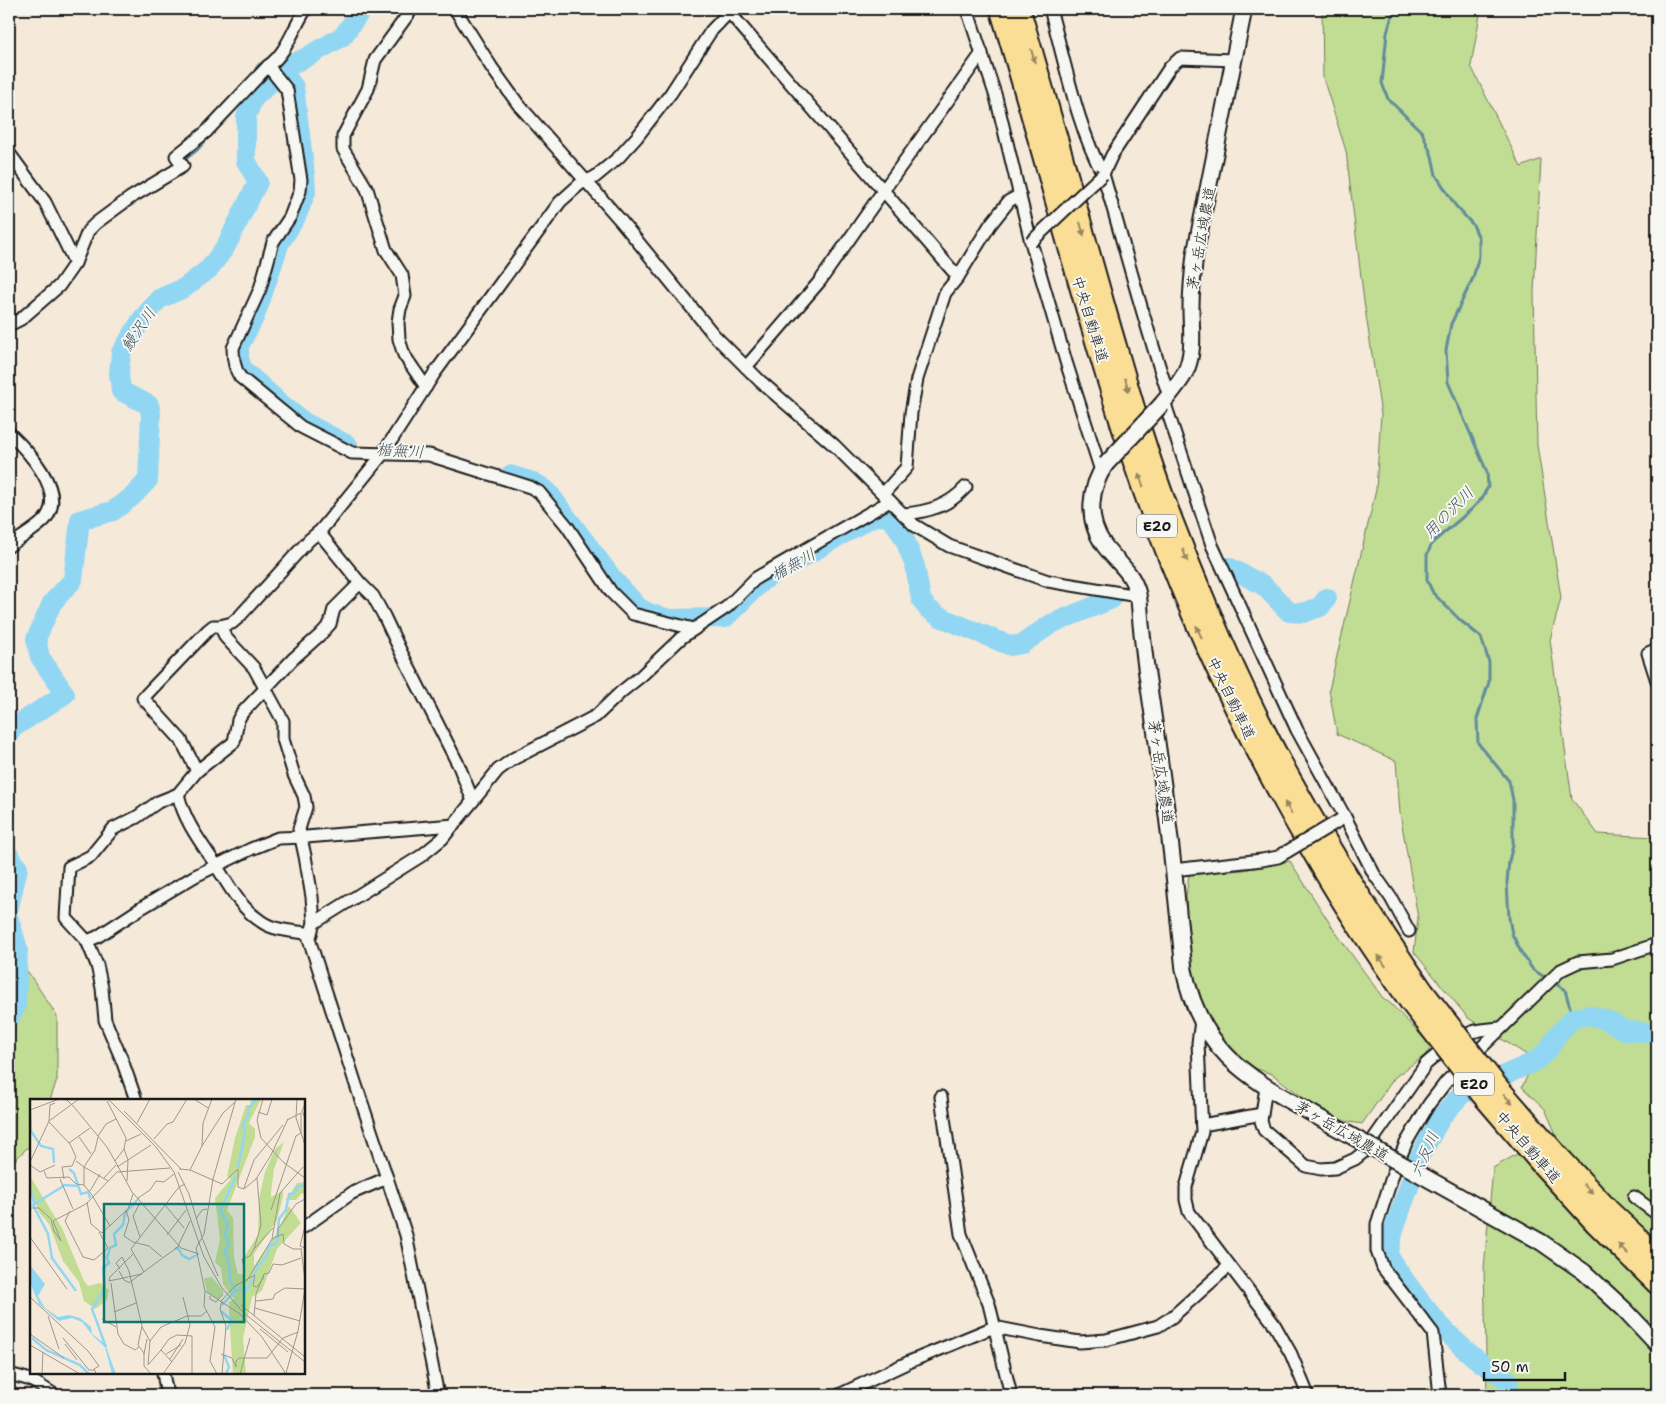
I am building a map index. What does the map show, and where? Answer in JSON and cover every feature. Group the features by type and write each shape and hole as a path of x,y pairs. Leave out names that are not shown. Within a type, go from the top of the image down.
{"highway":[{"name":"中央自動車道","path":"1001,9 1120,419 1155,522 1197,628 1240,718 1277,789 1316,857 1369,942 1498,1088 1596,1223 1657,1283"},
{"name":"中央自動車道","path":"1019,9 1135,414 1170,517 1209,613 1250,703 1291,781 1373,918 1417,997"},
{"name":"中央自動車道","path":"1548,1159 1609,1211 1657,1256"}],"street":[{"path":"9,325 21,319 59,286 75,263 88,231 96,223 180,163 176,156 206,132 284,51 306,9"},
{"path":"412,9 375,60 368,89 343,136 342,149 366,189 386,250 402,275 404,296 398,322 399,339 404,355 426,387"},
{"path":"455,9 492,68 518,104 622,220 714,335 746,367 835,446 914,524 950,546 1048,581 1138,596"},
{"path":"967,9 996,97 1031,242 1067,366 1104,467"},
{"path":"1050,9 1076,105 1094,158 1103,174 1136,286 1165,400 1212,545 1297,730 1374,874 1391,898 1409,931"},
{"name":"茅ヶ岳広域農道","path":"1244,9 1195,254 1191,285 1192,346 1185,372 1165,400 1104,467 1095,483 1091,500 1095,530 1104,545 1128,572 1138,596 1146,668 1166,801 1184,970 1189,994 1210,1037 1227,1057 1252,1079 1541,1242 1584,1272 1625,1310 1657,1344"},
{"path":"197,771 181,740 143,698 208,630 213,626 232,623 239,617 320,530 382,454 426,387 560,202 570,192 586,180 595,177 618,158 642,131 672,93 711,31 730,10 958,277"},
{"path":"746,367 820,282 982,53"},
{"path":"1031,242 1103,174 1112,155 1170,67 1180,58 1234,60"},
{"path":"271,64 287,90 301,180 300,191 290,217 273,242 260,288 233,348 236,371 240,377 301,427 352,453 429,455 530,487 540,492 566,526 611,592 633,614 698,626"},
{"path":"9,153 46,202 75,263"},
{"path":"178,794 190,826 240,903 264,923 282,929 312,928 421,856 442,839 498,770 513,759 596,716 681,638 727,607 756,578 887,498 907,467 910,413 917,380 946,294 990,225 1009,201 1020,195"},
{"path":"9,433 32,458 49,485 52,498 50,511 45,519 9,546"},
{"path":"903,514 930,511 942,506 959,495 966,487"},
{"path":"320,530 321,536 373,596 459,766 473,801"},
{"path":"136,1099 105,1020 102,988 97,965 87,941 66,918 69,867 91,856 113,830 137,817 158,802 178,794 197,771 234,742 238,720 242,713 294,658 321,634 330,624 334,609 360,583"},
{"path":"220,626 226,638 254,668 283,721 283,739 294,775 304,796 306,807 299,829 312,897 312,928 309,939 406,1235 438,1395"},
{"path":"1657,649 1648,653 1657,681"},
{"path":"1173,870 1262,860 1278,856 1343,818"},
{"path":"87,941 97,937 188,881 251,848 278,838 454,825"},
{"path":"1440,1395 1432,1333 1383,1268 1377,1251 1377,1224 1406,1143 1429,1104 1446,1082 1561,970 1578,962 1612,959 1657,944"},
{"path":"1201,1021 1198,1043 1202,1125 1198,1148 1186,1187 1186,1200 1189,1212 1274,1324 1291,1354 1308,1395"},
{"path":"1266,1087 1262,1114 1264,1130 1306,1166 1321,1169 1335,1168 1355,1159 1365,1150 1426,1064 1435,1056 1472,1032 1500,1028"},
{"path":"941,1097 961,1234 989,1304 1010,1395"},
{"path":"1202,1125 1262,1114"},
{"path":"305,1226 352,1193 387,1178"},
{"path":"1634,1197 1657,1214"},
{"path":"839,1395 909,1362 994,1327 1080,1342 1106,1340 1158,1326 1172,1317 1229,1266"},
{"path":"9,1374 30,1380 55,1395"},
{"path":"163,1374 167,1395"}],"green space":[{"path":"1322,9 1481,9 1471,66 1521,167 1541,159 1534,292 1537,445 1561,598 1550,640 1572,799 1598,834 1655,837 1657,804 1657,1395 1487,1395 1484,1268 1493,1168 1555,1132 1545,1109 1522,1087 1535,1060 1468,1018 1414,952 1418,918 1400,813 1396,761 1337,734 1329,690 1376,490 1381,414 1364,302 1346,151 1323,78"},
{"path":"1290,861 1334,930 1383,998 1432,1047 1424,1056 1395,1077 1362,1124 1344,1121 1309,1102 1272,1074 1243,1064 1222,1042 1205,1015 1194,981 1187,932 1186,897 1189,874 1243,870"},
{"path":"9,962 28,972 57,1016 57,1080 50,1099 30,1099 30,1145 9,1166"}],"waterway":[{"name":"鰻沢川","path":"9,734 14,727 65,694 40,657 36,639 52,603 73,580 80,520 113,511 133,496 148,480 151,414 149,405 121,391 119,373 121,353 142,319 159,299 184,288 209,269 226,246 258,182 246,161 246,117 253,99 270,83 281,69 307,57 343,36 362,9"},
{"name":"用の沢川","path":"1394,9 1387,33 1382,83 1388,99 1422,132 1432,156 1436,175 1455,205 1473,225 1479,238 1479,256 1473,278 1451,324 1446,350 1448,382 1487,472 1488,487 1482,498 1472,509 1432,543 1427,555 1427,580 1433,593 1461,621 1481,637 1489,662 1489,682 1477,719 1478,743 1509,781 1513,800 1513,845 1507,882 1509,918 1512,934 1521,952 1533,970 1548,979"},
{"name":"楯無川","path":"254,75 258,66 267,62"},
{"name":"楯無川","path":"273,64 281,69"},
{"name":"楯無川","path":"281,69 294,87 306,192 296,217 280,242 255,316 239,346 239,358 242,369 280,403 304,422 348,445"},
{"name":"楯無川","path":"183,161 197,150 219,125"},
{"name":"楯無川","path":"510,475 533,482 548,492 613,579 639,608 651,614 669,619 725,618 762,581 872,517 879,516 889,517 905,540 915,566 921,599 927,608 940,617 1011,646 1022,644 1051,624 1112,599"},
{"name":"楯無川","path":"1228,567 1263,585 1289,612 1303,613 1320,607 1327,598"},
{"name":"鰻沢川","path":"9,855 18,868 9,907"},
{"name":"鰻沢川","path":"9,919 18,949 16,1006 9,1019"},
{"name":"用の沢川","path":"1553,982 1565,990 1573,1018"},
{"name":"六反川","path":"1509,1395 1508,1380 1473,1356 1440,1325 1399,1273 1388,1255 1394,1229 1420,1156 1442,1116 1462,1094 1536,1061 1549,1049 1557,1035 1573,1018 1589,1015 1606,1020 1626,1031 1657,1033"}]}
